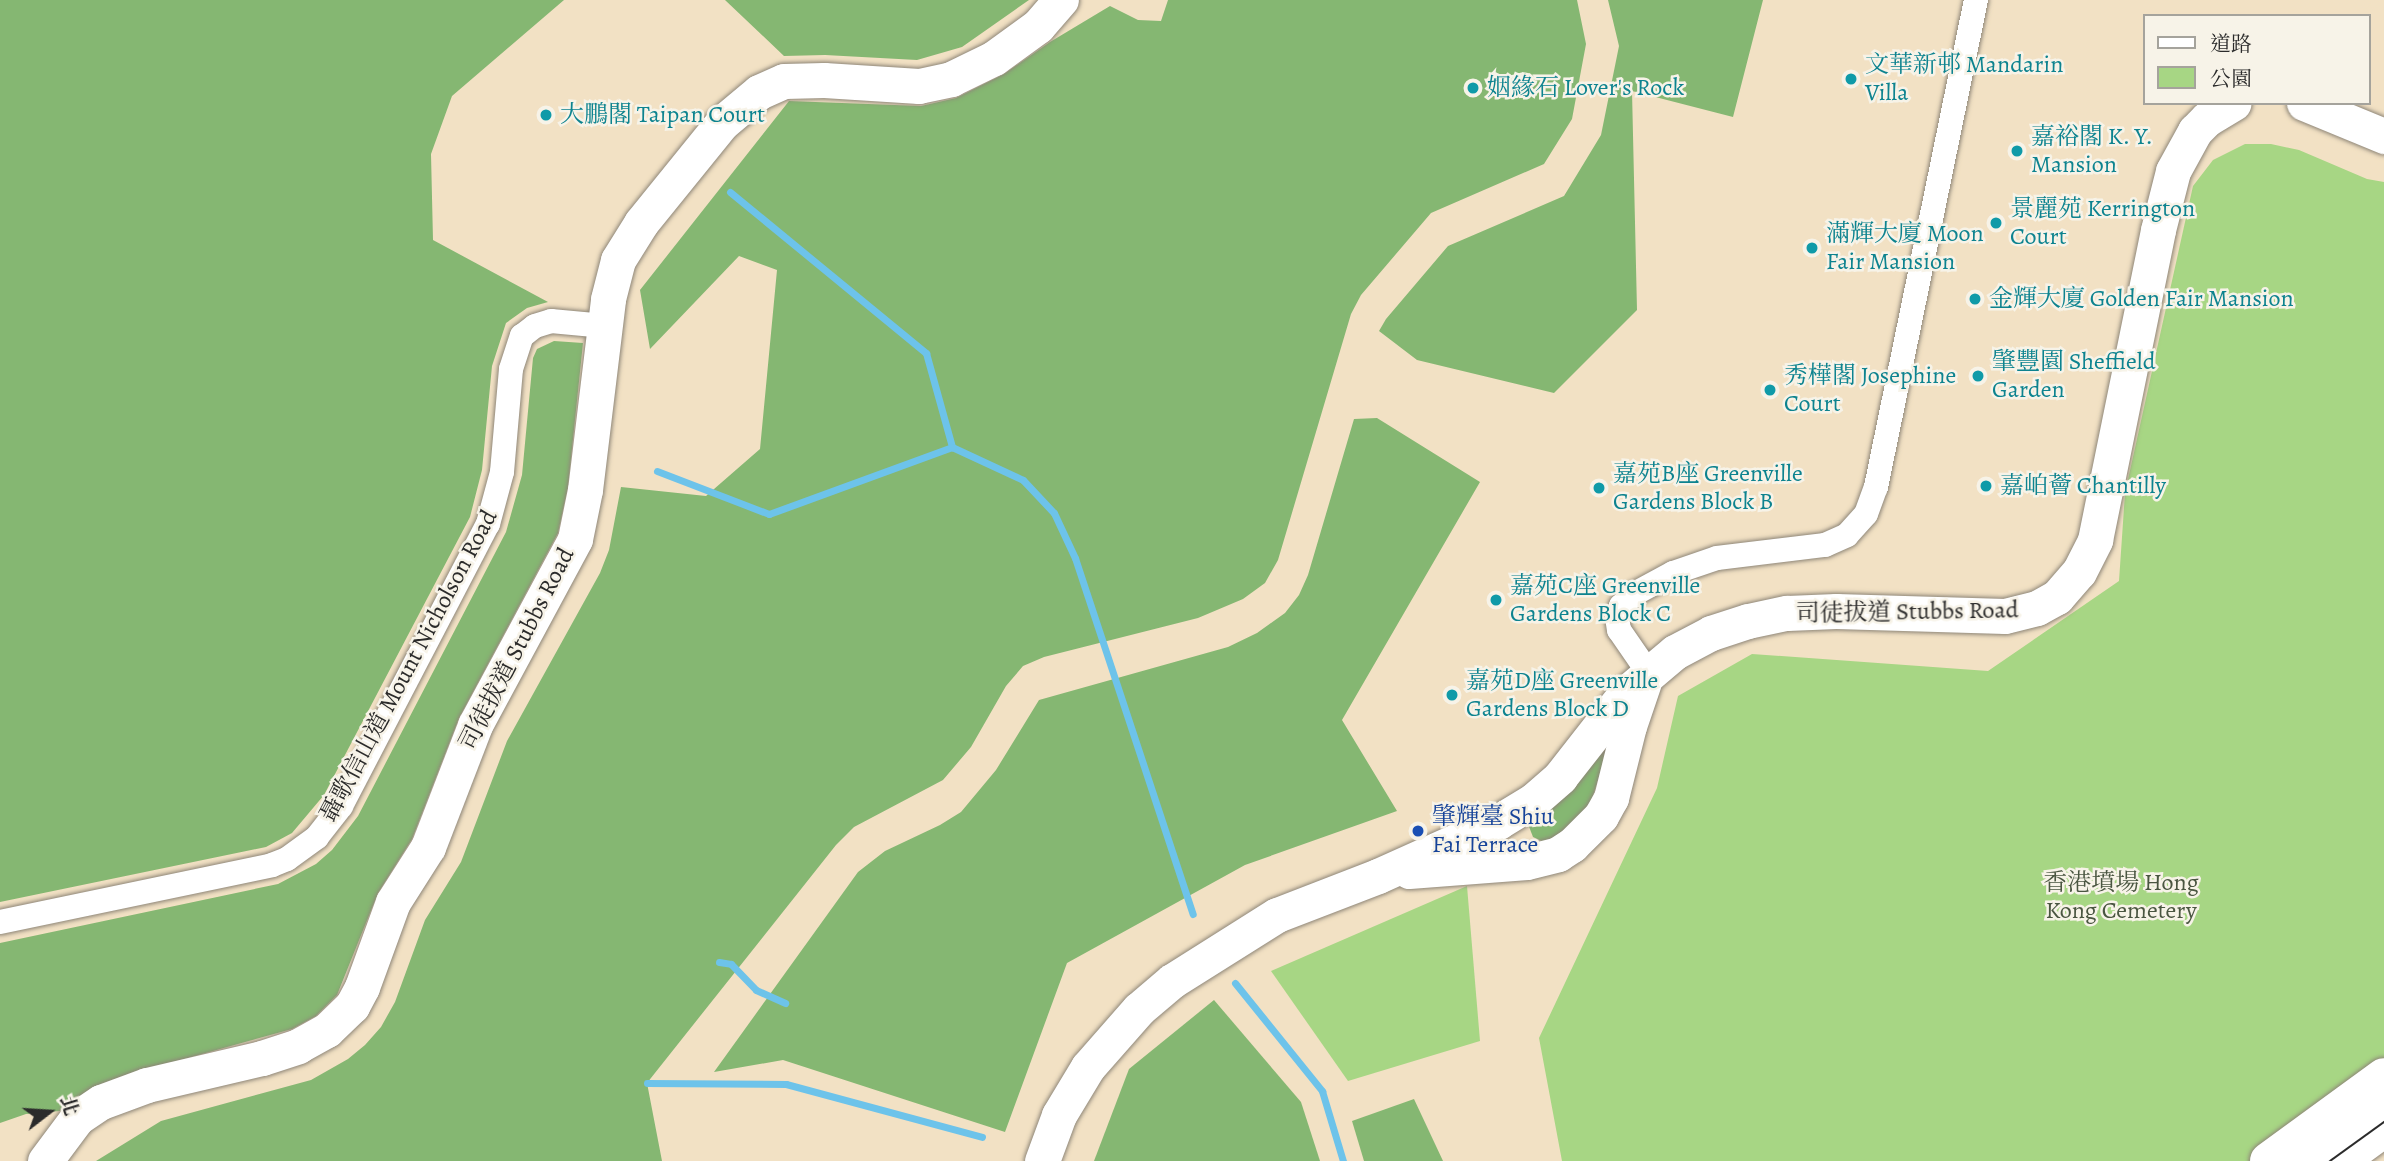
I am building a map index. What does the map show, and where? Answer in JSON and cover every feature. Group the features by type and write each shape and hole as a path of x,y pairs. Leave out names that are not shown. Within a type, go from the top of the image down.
{"highway":[{"path":"2270,1161 2384,1077"},
{"path":"2339,1161 2384,1128"}],"main road":[{"name":"司徒拔道 Stubbs Road","path":"45,1161 76,1118 101,1102 147,1085 262,1058 298,1046 327,1030 352,1006 362,987 393,902 428,846 475,726 575,538 586,489 612,279 628,242 722,123 738,106 784,81 824,80 919,86 951,79 973,70 1005,50 1038,26 1061,0"},
{"name":"司徒拔道 Stubbs Road","path":"1042,1161 1072,1089 1108,1042 1139,1009 1206,957 1265,921 1313,899 1378,876 1498,822 1520,809 1560,777 1601,721 1648,672 1675,652 1710,633 1771,616 1836,611 2005,616 2037,608 2065,590 2085,563 2095,540 2158,230 2174,171 2195,131 2207,119 2231,105"},
{"path":"2309,105 2384,136"},
{"name":"司徒拔道 Stubbs Road","path":"1378,876 1527,862 1558,854 1587,832 1611,799 1629,726 1648,672"},
{"path":"1520,809 1516,824 1521,841 1536,851 1558,854"},
{"path":"2312,1161 2384,1106"}],"street":[{"path":"1648,672 1619,630 1617,617 1621,606 1636,593 1673,573 1717,558 1825,545 1856,528 1869,508 1976,0"},
{"name":"聶歌信山道 Mount Nicholson Road","path":"0,922 272,865 296,854 317,837 341,806 488,524 502,472 511,369 522,336 536,326 551,321 605,326"}],"green space":[{"path":"0,0 564,0 452,96 431,154 433,240 548,302 527,308 506,323 492,366 482,470 470,517 324,795 292,833 266,847 0,902"},
{"path":"725,0 1029,0 962,47 917,60 825,55 784,56"},
{"path":"1168,0 1577,0 1586,44 1572,119 1544,164 1431,213 1361,295 1351,314 1278,560 1265,583 1243,599 1198,618 1044,657 1023,666 1006,686 971,747 943,780 854,827 836,845 647,1083 662,1161 96,1161 161,1121 311,1080 348,1059 365,1045 381,1027 395,1002 425,920 461,862 507,741 600,573 609,550 621,487 706,496 760,449 777,270 739,256 650,349 640,290 789,101 921,106 956,98 1004,74 1110,6 1138,20 1161,21"},
{"path":"1608,0 1763,0 1733,117 1632,91 1637,310 1554,393 1417,360 1379,331 1386,319 1448,246 1564,196 1601,135 1619,46"},
{"name":"香港墳場 Hong Kong Cemetery","path":"2245,144 2271,144 2299,150 2367,179 2384,182 2384,1069 2261,1161 1562,1161 1539,1038 1657,788 1678,696 1752,654 1988,671 2119,581 2125,493 2193,186 2213,160"},
{"path":"554,341 583,343 568,487 558,533 459,718 412,839 378,893 337,995 316,1016 292,1029 141,1071 71,1110 26,1114 0,1123 0,943 278,884 316,864 332,850 358,816 506,532 522,475 533,358 537,349"},
{"path":"1377,418 1480,482 1342,720 1397,811 1245,865 1067,963 1005,1132 783,1060 714,1072 858,872 885,851 961,812 996,770 1039,700 1228,647 1257,633 1285,613 1299,595 1308,575 1354,419"},
{"path":"1611,740 1591,802 1561,837 1544,842 1533,837 1528,824"},
{"path":"1467,886 1480,1041 1348,1081 1271,971"},
{"path":"1214,1000 1301,1102 1320,1161 1094,1161 1129,1069"},
{"path":"1414,1099 1443,1161 1364,1161 1352,1121"}],"waterway":[{"path":"730,192 926,353 952,447 1023,480 1054,513 1075,558 1193,914"},
{"path":"657,471 769,514 952,447"},
{"path":"719,962 731,964 756,990 785,1003"},
{"path":"1235,983 1322,1091 1343,1161"},
{"path":"647,1083 786,1084 982,1137"}],"tram line":[{"path":"2330,1161 2384,1122"}],"place":[{"name":"文華新邨 Mandarin Villa","path":"1851,79"},
{"name":"姻緣石 Lover's Rock","path":"1473,88"},
{"name":"大鵬閣 Taipan Court","path":"546,115"},
{"name":"嘉裕閣 K. Y. Mansion","path":"2017,151"},
{"name":"景麗苑 Kerrington Court","path":"1996,223"},
{"name":"滿輝大廈 Moon Fair Mansion","path":"1812,248"},
{"name":"金輝大廈 Golden Fair Mansion","path":"1975,299"},
{"name":"肇豐園 Sheffield Garden","path":"1978,376"},
{"name":"秀樺閣 Josephine Court","path":"1770,390"},
{"name":"嘉岶薈 Chantilly","path":"1986,486"},
{"name":"嘉苑B座 Greenville Gardens Block B","path":"1599,488"},
{"name":"嘉苑C座 Greenville Gardens Block C","path":"1496,600"},
{"name":"嘉苑D座 Greenville Gardens Block D","path":"1452,695"},
{"name":"肇輝臺 Shiu Fai Terrace","path":"1418,831"}]}
